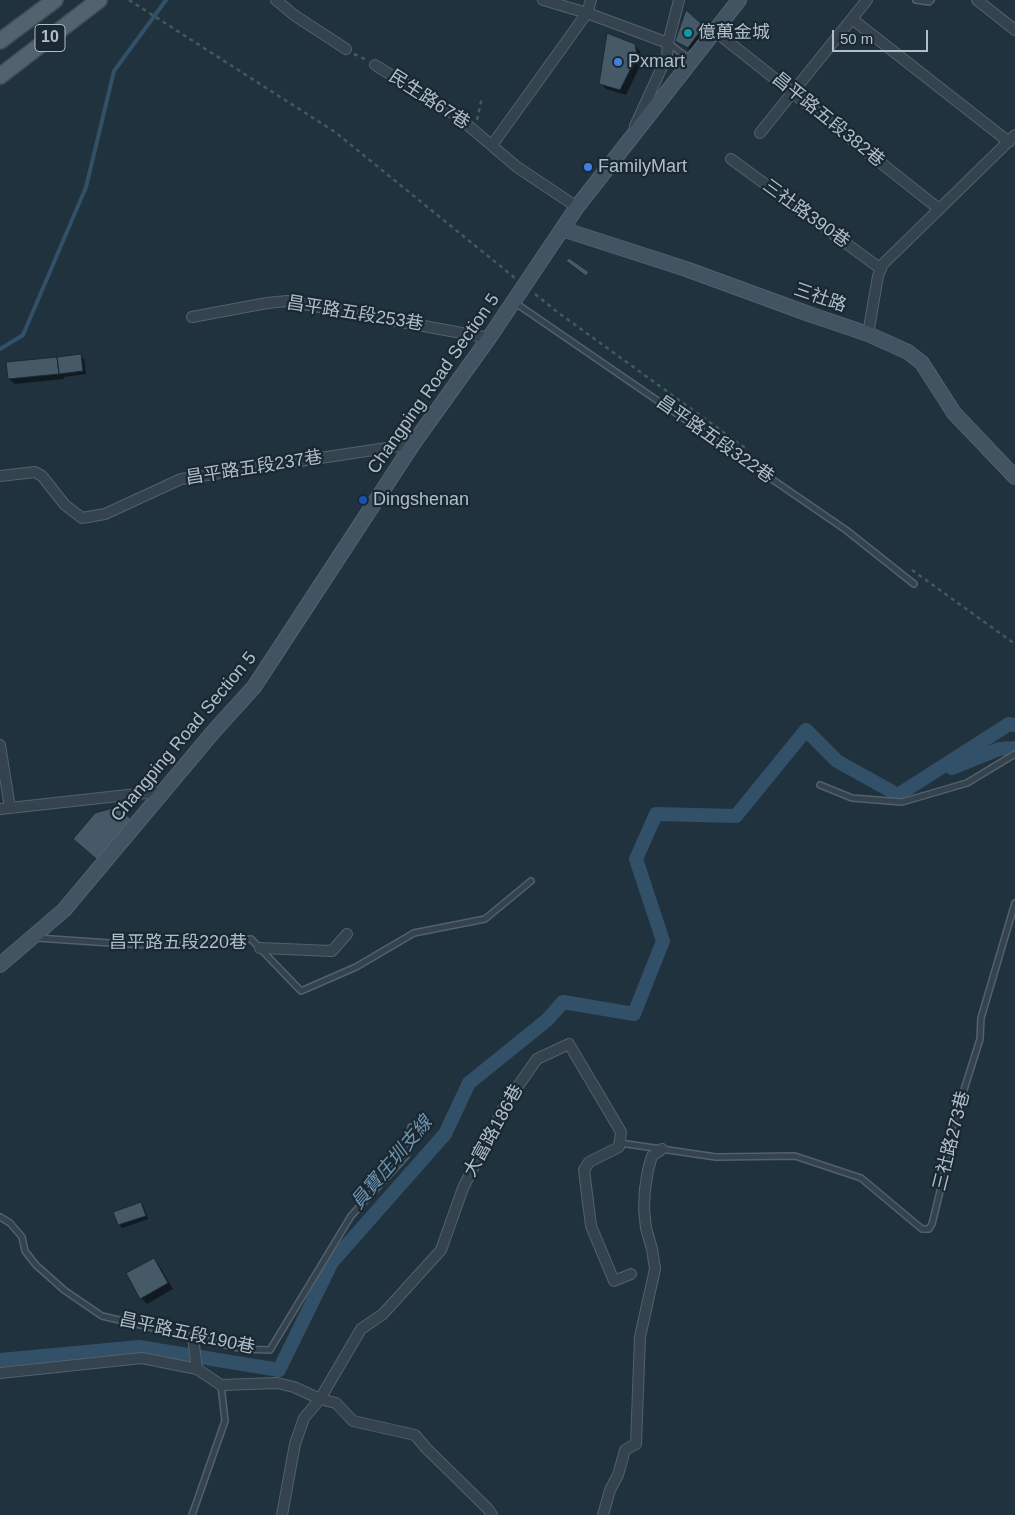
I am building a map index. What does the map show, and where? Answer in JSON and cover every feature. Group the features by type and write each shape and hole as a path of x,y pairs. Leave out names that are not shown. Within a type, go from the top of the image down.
{"main road":[{"name":"10","path":"0,41 54,0"},
{"name":"10","path":"0,76 99,0"}],"street":[{"path":"276,0 294,15 346,49"},
{"path":"543,0 587,13 668,43"},
{"path":"492,145 587,13 591,0"},
{"path":"630,139 667,56 668,43 679,0"},
{"name":"Changping Road Section 5","path":"0,965 34,938 64,910 214,731 254,687 414,444 489,338 577,207 691,61 716,32 739,0"},
{"path":"760,133 867,0"},
{"path":"978,0 1015,30"},
{"path":"852,19 1012,138 882,264 878,276 868,334"},
{"name":"昌平路五段382巷","path":"716,32 939,209"},
{"name":"民生路67巷","path":"375,65 457,116 517,167 577,207"},
{"name":"三社路390巷","path":"731,159 881,269"},
{"name":"三社路","path":"562,229 686,269 868,334 908,352 922,363 954,413 1015,477"},
{"name":"昌平路五段253巷","path":"192,317 287,301 489,338"},
{"name":"昌平路五段237巷","path":"0,476 34,472 42,476 65,505 82,518 104,514 181,478 414,444"},
{"path":"0,745 5,809 164,792"},
{"name":"昌平路五段220巷","path":"260,948 332,951 347,934"},
{"name":"大富路186巷","path":"282,1515 294,1444 304,1418 320,1398 361,1329 383,1314 441,1250 467,1180 506,1103 537,1059 569,1044 621,1132 620,1143"},
{"path":"620,1143 619,1147 589,1162 584,1170 591,1226 614,1282 631,1274"},
{"path":"603,1515 625,1450 636,1444 640,1337 655,1269 646,1228 645,1189 652,1156 662,1149"},
{"path":"193,1338 198,1370"},
{"path":"0,1373 142,1358 198,1370 221,1385 277,1383 294,1387 336,1403 353,1421 415,1435 492,1515"}],"lane":[{"path":"916,0 929,2 930,0"},
{"path":"668,43 691,61"},
{"name":"昌平路五段322巷","path":"513,302 846,530 914,584"},
{"path":"820,785 852,798 902,802 967,783 1015,754"},
{"name":"昌平路五段220巷","path":"34,938 176,946 251,939 301,991 356,967 414,933 485,919 531,880"},
{"name":"三社路273巷","path":"662,1149 716,1158 795,1156 862,1178 922,1229 929,1229 932,1224 944,1175 950,1134 980,1039 981,1018 1015,902"},
{"name":"昌平路五段190巷","path":"0,1217 10,1223 22,1237 25,1250 36,1265 64,1290 102,1316 243,1349 270,1350 351,1216 406,1156 411,1127"},
{"path":"620,1143 662,1149"},
{"path":"192,1515 225,1421 221,1385"}],"path":[{"path":"129,0 335,132 556,311 750,452"},
{"name":"民生路67巷","path":"346,49 375,65"},
{"path":"475,130 482,97"},
{"path":"910,568 1015,644"}],"building":[{"name":"億萬金城","path":"686,10 704,26 688,48 675,41"},
{"name":"Pxmart","path":"607,33 635,44 637,56 620,90 599,84"},
{"path":"569,258 589,272 586,276 566,261"},
{"path":"81,354 83,371 59,374 57,357"},
{"path":"57,357 59,374 8,379 6,362"},
{"path":"116,807 135,822 100,862 73,839 95,813"},
{"path":"141,1202 146,1216 118,1225 113,1212"},
{"path":"154,1258 168,1283 140,1299 126,1273"}],"waterway":[{"path":"0,349 23,335 86,187 114,71 166,0"},
{"name":"員寶庄圳支線","path":"0,1360 139,1347 279,1370 332,1262 445,1134 469,1083 547,1020 563,1002 634,1014 663,941 636,859 656,814 736,816 806,730 837,761 898,795 1009,724 1015,725"},
{"path":"952,768 999,749 1015,748"}],"place":[{"name":"億萬金城","path":"688,33"},
{"name":"Pxmart","path":"618,62"},
{"name":"FamilyMart","path":"588,167"},
{"name":"Dingshenan","path":"363,500"}]}
